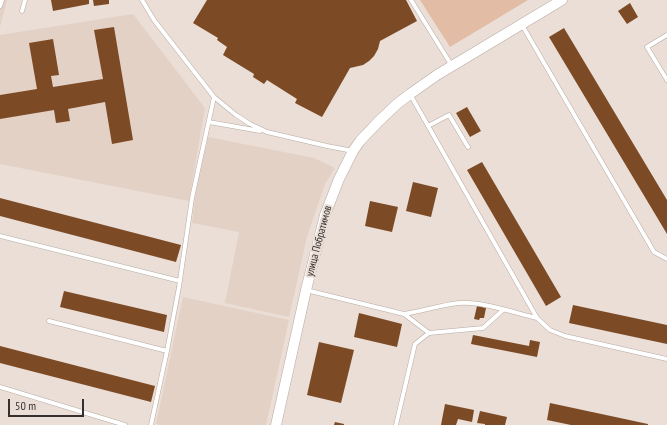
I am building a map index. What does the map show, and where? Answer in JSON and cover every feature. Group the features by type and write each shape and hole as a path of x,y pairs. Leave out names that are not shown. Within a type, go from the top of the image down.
{"street":[{"name":"улица Побратимов","path":"276,425 306,290 325,215 339,179 353,151 360,141 397,104 429,80 562,0"}],"lane":[{"path":"22,11 24,0"},
{"path":"142,0 154,20 214,98 250,124 267,132"},
{"path":"411,0 452,66"},
{"path":"522,24 654,252 667,259"},
{"path":"667,35 647,47 667,80"},
{"path":"410,94 537,318 550,330 565,336 667,359"},
{"path":"151,425 180,281 192,198 214,98"},
{"path":"428,126 449,115 468,147"},
{"path":"209,122 267,132 353,151"},
{"path":"0,236 180,281"},
{"path":"306,290 404,314 429,333"},
{"path":"404,314 460,303 488,306 537,318"},
{"path":"396,425 415,344 429,333 483,328 503,310"},
{"path":"49,321 167,351"},
{"path":"0,387 125,425"}],"shaded area":[{"path":"0,0 7,0 0,27"},
{"path":"420,0 528,0 450,47"},
{"path":"133,14 205,108 189,201 0,164 0,35"},
{"path":"208,137 314,158 335,168 325,184 307,237 289,317 225,303 239,232 192,223 196,191"},
{"path":"183,297 289,320 266,425 156,424"}],"building":[{"path":"51,0 89,0 89,4 53,11"},
{"path":"93,0 109,0 109,4 94,6"},
{"path":"207,0 406,0 417,21 380,41 378,49 369,61 363,65 350,68 322,117 295,103 297,99 267,80 264,84 253,77 254,74 223,55 227,47 217,40 218,38 193,23"},
{"path":"630,3 638,17 627,24 618,11"},
{"path":"114,27 133,140 112,144 105,102 68,109 70,121 56,123 54,110 0,119 0,95 37,89 29,43 53,39 59,75 51,76 53,87 103,79 94,30"},
{"path":"564,28 667,200 667,234 549,37"},
{"path":"467,107 481,131 470,137 456,113"},
{"path":"482,162 561,297 546,306 467,170"},
{"path":"413,182 438,188 431,217 406,211"},
{"path":"0,198 181,245 176,262 0,216"},
{"path":"370,201 398,207 392,232 365,226"},
{"path":"64,291 167,315 164,332 60,307"},
{"path":"573,305 667,325 667,344 569,323"},
{"path":"477,306 486,308 484,318 480,318 479,320 474,319"},
{"path":"359,313 402,324 397,347 354,337"},
{"path":"473,335 529,346 530,340 540,342 537,357 471,344"},
{"path":"319,342 354,350 341,403 307,395"},
{"path":"0,346 155,386 151,402 0,363"},
{"path":"550,403 648,425 571,425 547,420"},
{"path":"445,404 474,410 472,422 458,419 456,425 441,425"},
{"path":"480,411 507,417 505,425 485,425 477,423"},
{"path":"335,422 344,424 344,425 334,425"}]}
